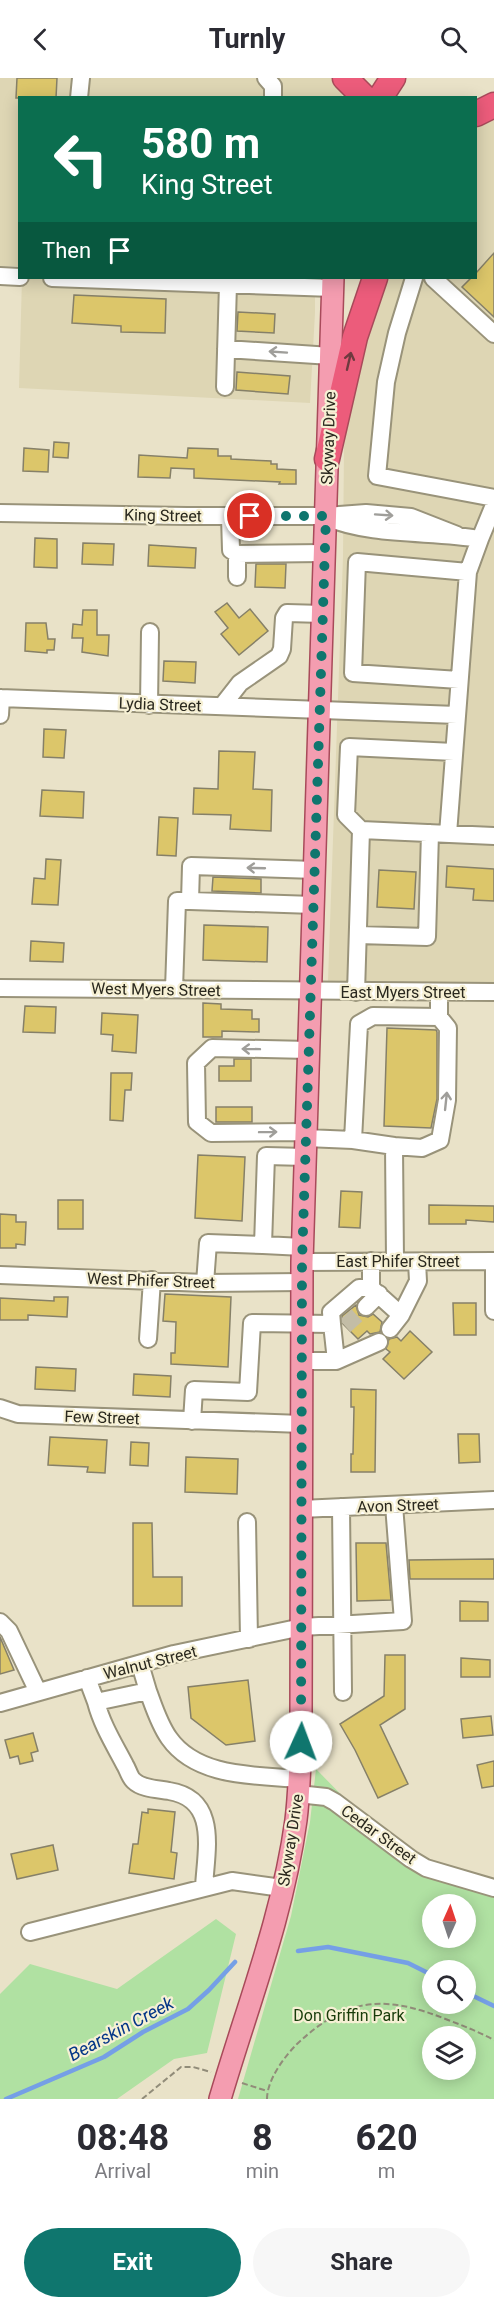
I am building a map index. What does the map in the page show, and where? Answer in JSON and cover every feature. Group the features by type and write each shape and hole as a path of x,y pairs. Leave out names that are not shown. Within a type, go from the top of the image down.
{"highway":[{"path":"345,78 363,96"},
{"path":"381,96 393,78"},
{"path":"477,114 494,105"},
{"path":"327,459 355,337 375,279"}],"main road":[{"name":"Skyway Drive","path":"220,2099 267,1950 296,1820 302,1627 302,1263 333,283"}],"street":[{"path":"80,96 81,78"},
{"path":"266,78 273,86 273,96"},
{"path":"0,276 18,277"},
{"path":"124,279 228,284 333,283"},
{"path":"414,279 397,333 386,382 377,476 494,498"},
{"path":"434,279 494,334"},
{"path":"225,387 228,284"},
{"path":"226,349 331,356"},
{"path":"448,834 468,572 494,505"},
{"name":"King Street","path":"0,513 326,516 366,513 411,517 457,535 480,539"},
{"path":"230,516 231,550 237,554 324,553"},
{"path":"237,554 237,577"},
{"path":"459,680 353,673 357,562 468,572"},
{"path":"222,706 240,683 279,656 282,649 284,618 287,613 322,614"},
{"path":"149,705 150,632"},
{"path":"0,698 0,716"},
{"name":"Lydia Street","path":"0,698 457,716"},
{"path":"454,752 349,747 346,815 362,830 494,836"},
{"path":"356,992 362,830"},
{"path":"358,935 426,937 430,833"},
{"path":"190,901 191,866 315,870"},
{"path":"174,989 177,901 314,905"},
{"name":"West Myers Street","path":"0,988 312,991"},
{"name":"East Myers Street","path":"312,991 494,992"},
{"path":"309,1050 212,1048 195,1063 197,1122 211,1133 306,1142 353,1140 422,1148 440,1140 447,1100 448,1028 439,1017 439,992"},
{"path":"353,1140 359,1024 373,1016 439,1017"},
{"path":"263,1245 266,1156 306,1142"},
{"path":"394,1146 394,1261"},
{"path":"205,1283 208,1243 263,1245 302,1263"},
{"path":"494,1261 494,1311"},
{"name":"East Phifer Street","path":"302,1263 494,1261"},
{"path":"366,1307 375,1291 371,1262"},
{"path":"302,1361 336,1361 384,1336 401,1315 418,1281 417,1262"},
{"name":"West Phifer Street","path":"0,1275 205,1283 302,1263"},
{"path":"148,1339 152,1280"},
{"path":"336,1361 337,1329 331,1312 359,1288 375,1291 401,1315"},
{"path":"199,1421 194,1390 248,1392 252,1323 337,1329"},
{"name":"Few Street","path":"0,1408 18,1414 302,1424"},
{"name":"Avon Street","path":"301,1509 494,1500"},
{"name":"Walnut Street","path":"0,1702 140,1664 302,1627 403,1621 394,1505"},
{"path":"341,1507 343,1692"},
{"path":"247,1522 249,1639"},
{"path":"0,1622 9,1631 38,1692"},
{"name":"Cedar Street","path":"140,1664 160,1725 170,1740 186,1754 206,1766 234,1774 298,1786 335,1802 426,1868 494,1888"},
{"path":"87,1678 101,1722 134,1782 146,1787 178,1792 190,1798 203,1812 207,1830 204,1887"},
{"path":"96,1702 147,1690"},
{"path":"30,1932 232,1881 282,1888"}],"path":[{"path":"267,2099 267,2091 280,2066 293,2048 310,2032 328,2020 361,2005 384,2002 408,2006 494,2040"},
{"path":"142,2099 181,2067 193,2067 267,2091"}],"shaded area":[{"path":"0,78 332,78 338,85 343,96 18,96 18,266 0,266"},
{"path":"494,113 494,984 328,981 343,557 344,447 349,393 383,279 477,279 477,121"},
{"path":"22,279 315,279 310,403 19,388"}],"green space":[{"name":"Don Griffin Park","path":"316,1769 409,1864 494,1891 494,2099 238,2099 291,1916 310,1822"},
{"path":"216,1919 236,1934 207,2053 174,2059 117,2099 0,2099 0,1994 30,1964 117,1989"}],"building":[{"path":"17,78 57,78 56,96 18,96 16,98"},
{"path":"494,253 494,317 462,287 470,279 477,279 477,272"},
{"path":"74,295 166,299 165,333 121,332 121,326 72,323"},
{"path":"238,312 275,314 274,333 237,331"},
{"path":"237,372 290,376 288,394 236,390"},
{"path":"54,442 69,443 68,458 53,457"},
{"path":"24,448 49,450 48,472 23,471"},
{"path":"188,448 218,449 218,456 231,456 231,459 271,461 271,464 277,464 277,469 296,470 296,484 194,478 194,469 171,468 170,478 138,477 139,455 187,458"},
{"path":"35,538 57,539 57,568 34,567"},
{"path":"83,543 114,544 113,565 82,564"},
{"path":"149,545 196,548 195,568 148,566"},
{"path":"256,564 286,564 285,588 255,587"},
{"path":"227,603 239,618 250,609 268,631 239,655 221,634 228,628 215,612"},
{"path":"83,610 97,610 97,635 109,635 108,656 82,652 83,638 72,638 73,624 82,625"},
{"path":"26,623 46,623 48,639 55,639 54,650 47,650 47,653 25,651"},
{"path":"164,661 196,662 195,683 163,681"},
{"path":"44,729 66,730 64,758 43,757"},
{"path":"219,751 255,752 253,789 272,790 271,831 230,829 231,815 193,814 194,788 218,789"},
{"path":"42,790 84,792 83,818 40,816"},
{"path":"159,817 178,818 176,856 157,855"},
{"path":"46,859 61,860 58,905 32,904 34,878 45,879"},
{"path":"447,866 494,869 494,901 473,900 474,889 446,887"},
{"path":"379,870 416,872 414,909 377,907"},
{"path":"213,877 261,879 261,893 212,891"},
{"path":"204,925 268,927 267,962 203,960"},
{"path":"31,941 64,943 63,962 30,961"},
{"path":"203,1003 221,1004 221,1009 252,1010 252,1019 259,1019 259,1032 222,1031 222,1037 203,1037"},
{"path":"25,1006 56,1007 55,1033 23,1032"},
{"path":"102,1013 138,1015 136,1053 112,1051 113,1035 101,1034"},
{"path":"387,1028 436,1030 437,1032 437,1099 431,1128 384,1126"},
{"path":"234,1059 251,1059 251,1081 219,1081 219,1066 234,1066"},
{"path":"111,1073 132,1073 131,1090 125,1090 123,1121 110,1120"},
{"path":"216,1107 252,1107 252,1122 216,1122"},
{"path":"198,1155 245,1157 242,1221 195,1218"},
{"path":"341,1191 362,1192 360,1228 339,1227"},
{"path":"58,1200 83,1200 83,1229 58,1229"},
{"path":"429,1205 494,1206 494,1222 466,1220 466,1224 429,1224"},
{"path":"0,1214 16,1215 16,1222 26,1222 25,1245 16,1244 16,1248 0,1248"},
{"path":"165,1294 231,1297 228,1367 171,1364 171,1353 175,1353 176,1322 163,1321"},
{"path":"54,1297 68,1297 67,1317 28,1315 28,1320 0,1320 0,1298 54,1301"},
{"path":"453,1303 476,1303 476,1335 454,1335"},
{"path":"356,1305 359,1315 368,1317 373,1314 382,1322 380,1332 370,1334 367,1331 358,1339 343,1324 342,1316"},
{"path":"410,1331 432,1352 404,1379 383,1359 390,1352 386,1349 389,1339 397,1337 401,1341"},
{"path":"36,1367 76,1369 75,1391 35,1389"},
{"path":"134,1374 171,1376 170,1397 133,1395"},
{"path":"351,1389 376,1390 375,1472 351,1472 354,1407 351,1407"},
{"path":"458,1434 479,1434 480,1462 459,1463"},
{"path":"50,1437 107,1440 105,1473 87,1472 88,1467 48,1465"},
{"path":"131,1442 149,1443 148,1466 130,1465"},
{"path":"186,1457 238,1459 237,1494 185,1492"},
{"path":"133,1523 152,1523 153,1577 182,1577 182,1606 133,1606"},
{"path":"356,1543 386,1543 391,1600 357,1601"},
{"path":"494,1559 494,1579 410,1579 409,1560"},
{"path":"460,1601 488,1602 488,1621 460,1621"},
{"path":"0,1637 14,1670 0,1674"},
{"path":"385,1655 405,1655 405,1709 380,1725 408,1784 378,1798 340,1724 384,1696"},
{"path":"461,1658 490,1660 490,1677 461,1677"},
{"path":"248,1680 255,1741 226,1745 191,1718 188,1687"},
{"path":"491,1716 493,1735 463,1738 461,1719"},
{"path":"33,1733 38,1751 31,1753 33,1761 20,1764 18,1756 10,1758 5,1740"},
{"path":"494,1761 494,1786 482,1788 477,1765"},
{"path":"148,1809 175,1812 171,1852 177,1853 174,1879 129,1873 133,1844 138,1844 142,1812 148,1813"},
{"path":"53,1845 58,1870 17,1879 11,1854"}],"waterway":[{"name":"Bearskin Creek","path":"298,1951 328,1947 408,1963 422,1970"},
{"name":"Bearskin Creek","path":"6,2099 104,2057 143,2032 188,2009 235,1962"},
{"name":"Bearskin Creek","path":"476,1997 494,2006"}],"tunnel":[{"path":"345,1326 366,1307"}],"route":[{"path":"250,516 326,516 302,1262 301,1742"}]}
